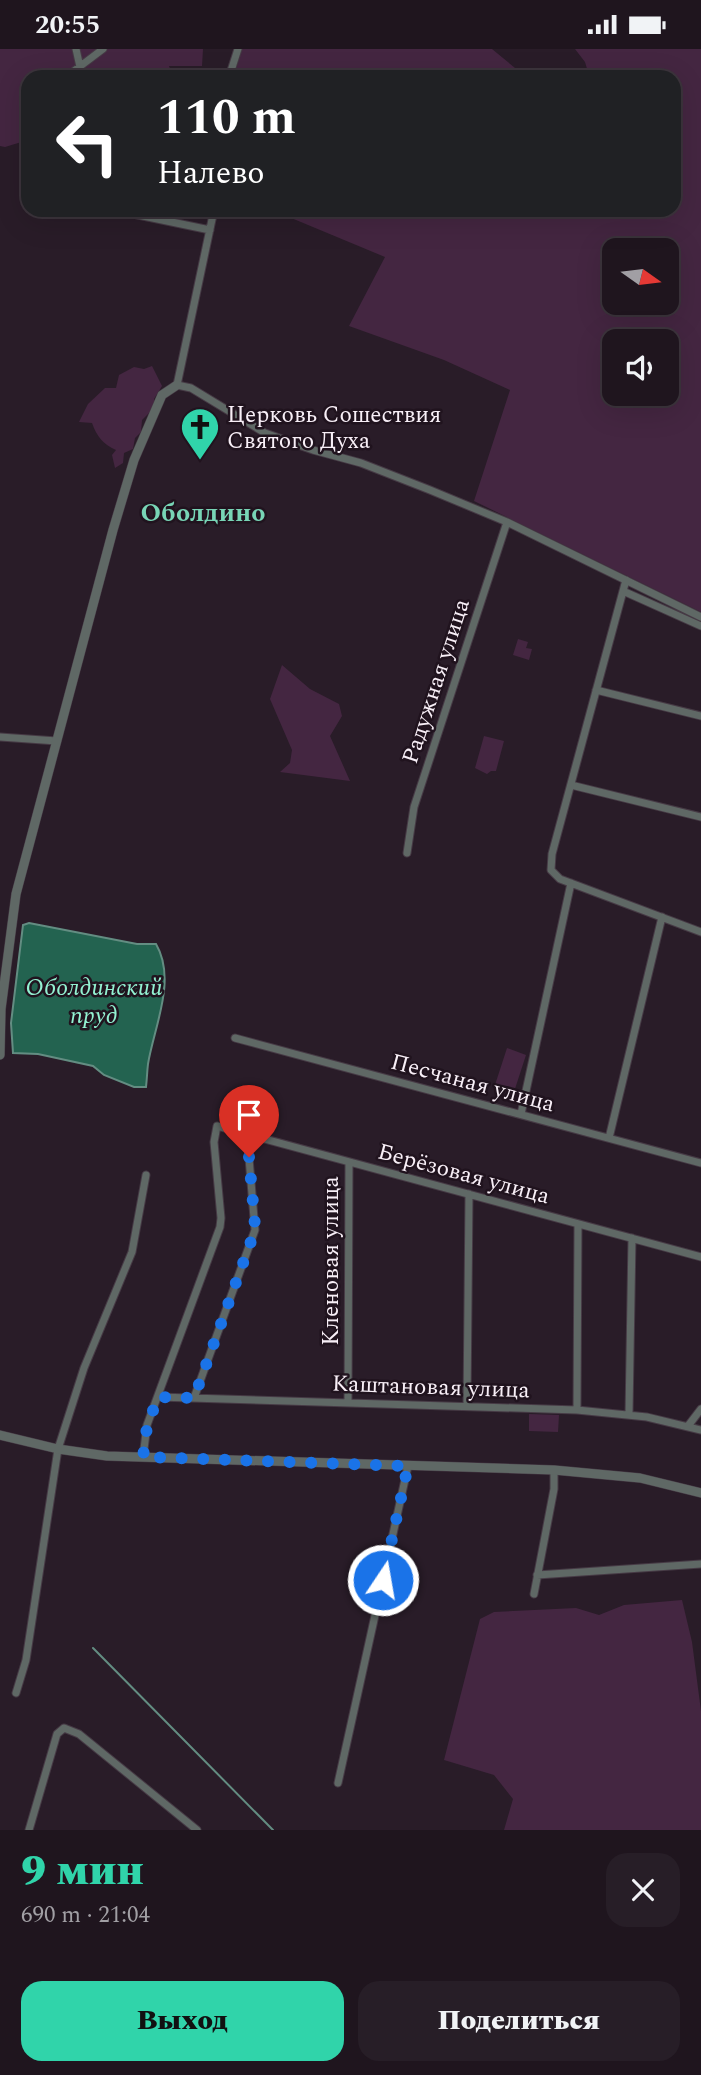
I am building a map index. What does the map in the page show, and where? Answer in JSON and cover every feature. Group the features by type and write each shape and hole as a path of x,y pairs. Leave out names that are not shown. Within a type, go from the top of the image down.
{"street":[{"path":"76,49 80,67"},
{"path":"76,70 103,49"},
{"path":"231,70 238,49"},
{"path":"148,217 210,230"},
{"path":"0,1055 1,1009 15,901 134,460 162,395 177,385 213,217"},
{"path":"177,385 191,388 265,433 361,463 507,522 701,617"},
{"name":"Радужная улица","path":"407,853 414,807 507,522"},
{"path":"626,580 552,853 551,870 560,879 701,932"},
{"path":"623,591 701,626"},
{"path":"596,690 701,716"},
{"path":"0,737 57,741"},
{"path":"571,785 701,817"},
{"path":"521,1114 571,883"},
{"path":"609,1138 662,918"},
{"name":"Песчаная улица","path":"235,1038 701,1163"},
{"name":"Берёзовая улица","path":"158,1397 220,1227 214,1142 217,1126 701,1257"},
{"path":"194,1398 255,1230 247,1134"},
{"name":"Кленовая улица","path":"348,1403 349,1162"},
{"path":"16,1693 26,1660 58,1449 84,1368 132,1252 146,1175"},
{"path":"467,1406 469,1194"},
{"path":"578,1224 578,1410"},
{"path":"629,1414 632,1238"},
{"path":"143,1457 147,1427 158,1397"},
{"name":"Каштановая улица","path":"158,1397 578,1410 629,1414 701,1430"},
{"path":"688,1426 701,1409"},
{"path":"0,1435 58,1449 107,1456 554,1469 640,1478 701,1493"},
{"path":"338,1783 408,1466"},
{"path":"534,1594 554,1489 554,1469"},
{"path":"537,1575 701,1564"},
{"path":"29,1830 57,1734 64,1728 79,1734 197,1830"}],"shaded area":[{"path":"0,49 203,49 202,66 169,66 170,70 21,70 21,142 0,146"},
{"path":"242,49 492,49 517,70 236,70"},
{"path":"575,49 701,49 701,612 474,501 510,390 444,360 349,326 385,257 289,217 681,217 681,70 587,70"},
{"path":"152,366 162,386 154,399 154,408 142,420 141,432 135,438 133,449 124,453 123,463 115,468 112,455 116,450 101,439 92,423 79,422 88,404 105,388 116,388 119,375 134,367 144,369"},
{"path":"518,639 528,642 526,648 532,649 529,660 513,655"},
{"path":"282,665 310,689 339,704 342,716 330,736 350,781 280,772 290,763 292,750 270,699"},
{"path":"484,736 504,741 496,771 487,774 475,768"},
{"path":"507,1048 526,1055 513,1095 494,1088"},
{"path":"529,1414 559,1415 558,1432 529,1431"},
{"path":"682,1600 692,1642 701,1711 701,1830 504,1830 513,1799 494,1775 444,1760 480,1619 494,1612 576,1608 599,1615 624,1605"}],"water":[{"name":"Оболдинский пруд","path":"29,923 137,944 156,944 162,958 164,988 148,1064 146,1087 134,1087 104,1075 93,1066 38,1054 13,1053 11,1023 23,925"}],"waterway":[{"path":"93,1648 273,1830"}],"place":[{"name":"Церковь Сошествия Святого Духа","path":"200,461"}],"district":[{"name":"Оболдино","path":"203,512"}],"route":[{"path":"249,1157 254,1233 194,1398 158,1397 147,1427 143,1457 408,1466 383,1580"}]}
